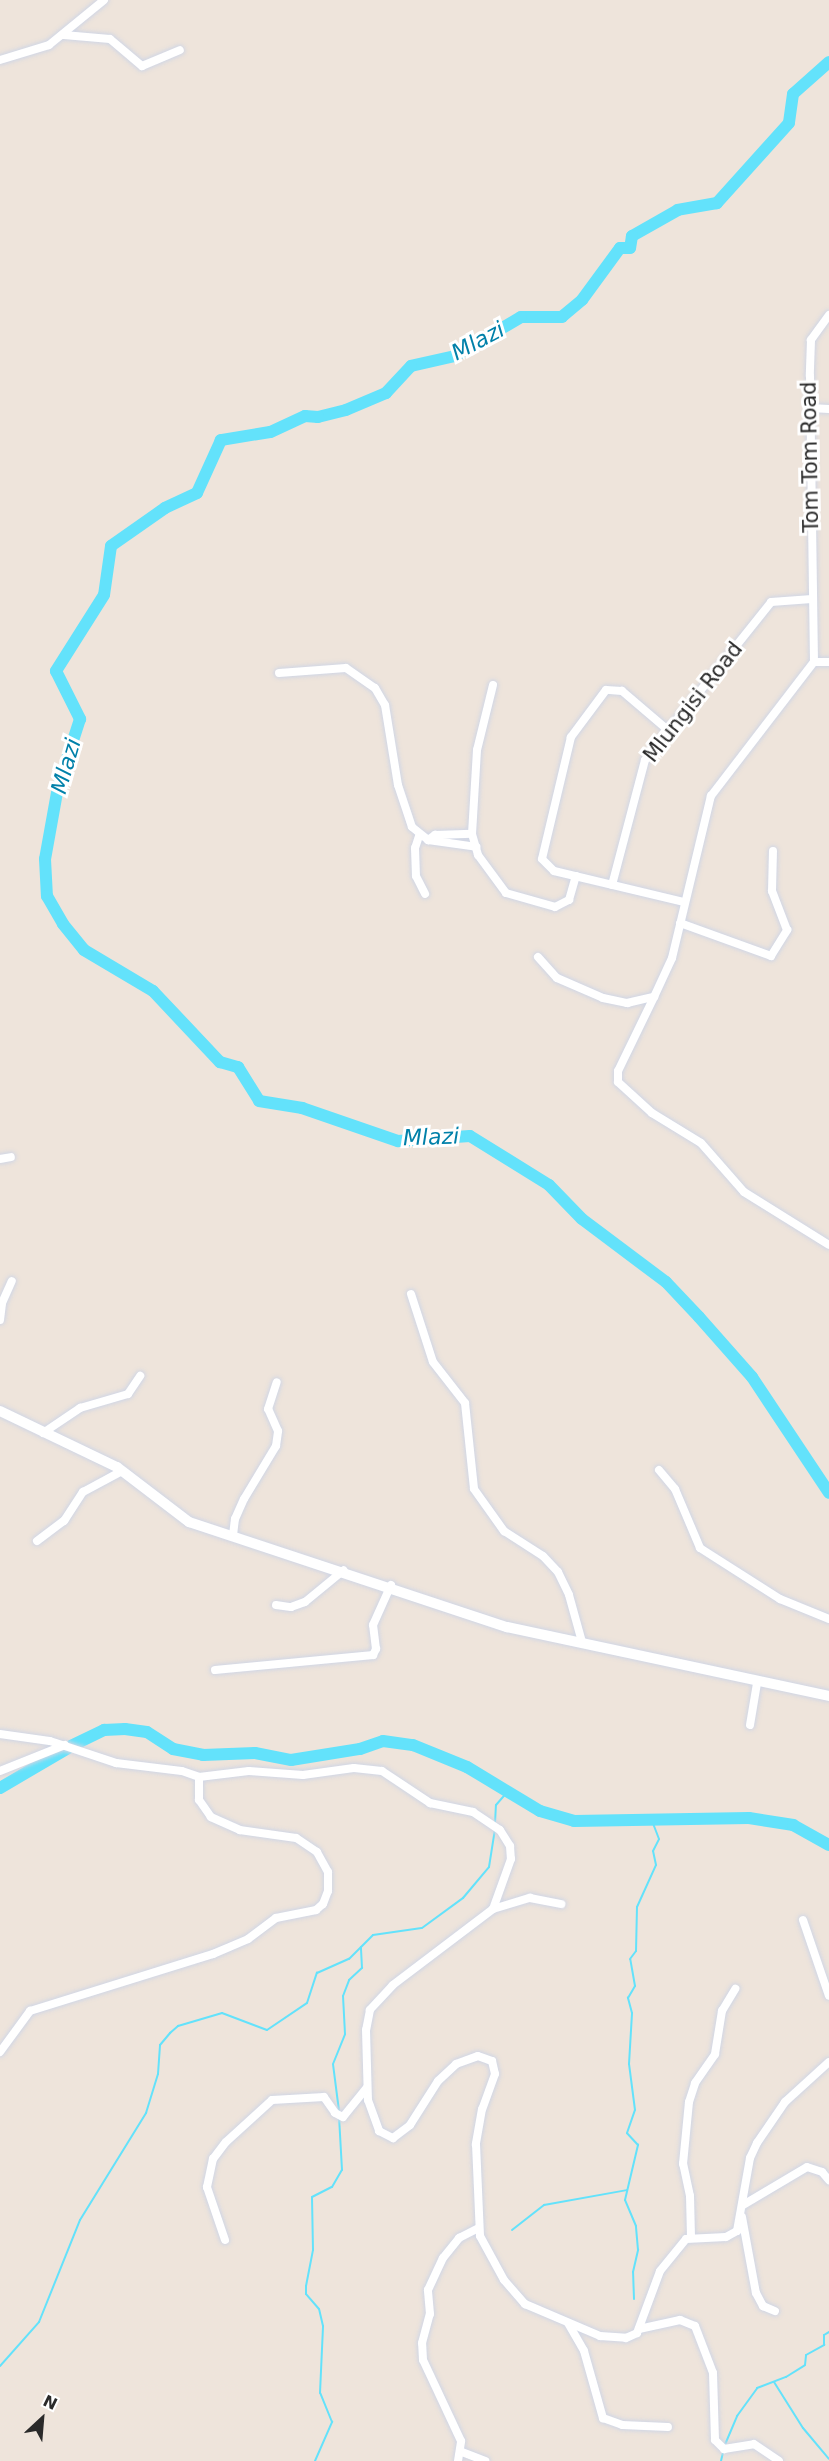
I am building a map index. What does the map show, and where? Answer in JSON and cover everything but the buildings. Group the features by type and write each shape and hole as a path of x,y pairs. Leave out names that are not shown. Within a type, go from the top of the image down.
{"street":[{"path":"0,60 41,50 64,35 104,0"},
{"path":"64,35 110,39 142,66 180,50"},
{"name":"Tom Tom Road","path":"814,662 810,346 829,315"},
{"path":"810,408 829,409"},
{"name":"Mlungisi Road","path":"612,885 640,769 771,602 812,599"},
{"path":"829,662 814,662 711,796 672,958 618,1071 618,1082 652,1113 701,1143 744,1192 829,1245"},
{"path":"279,673 346,668 375,688 385,705 398,785 412,827 419,836 428,840 477,848"},
{"path":"494,685 477,750 472,834 477,848 496,882 517,898 561,906 569,900 576,876"},
{"path":"669,730 617,689 606,690 581,720 571,737 542,859 554,871 684,902"},
{"path":"428,840 435,835 472,834"},
{"path":"419,836 415,853 416,876 425,894"},
{"path":"680,923 771,956 787,930 772,891 773,851"},
{"path":"538,957 557,978 603,998 627,1003 654,997"},
{"path":"0,1159 11,1157"},
{"path":"0,1320 2,1304 12,1281"},
{"path":"411,1294 433,1362 465,1403 474,1489 504,1531 543,1556 558,1572 569,1595 582,1642"},
{"path":"43,1433 80,1408 128,1394 140,1376"},
{"path":"233,1535 235,1519 244,1499 276,1446 278,1431 268,1409 276,1382"},
{"path":"0,1411 122,1471 174,1513 233,1535 391,1585 507,1626 757,1683 829,1696"},
{"path":"659,1470 675,1489 692,1534 704,1552 780,1599 829,1619"},
{"path":"37,1541 64,1521 83,1492 122,1471"},
{"path":"276,1605 291,1607 305,1602 339,1578 344,1570"},
{"path":"216,1670 373,1655 376,1649 373,1625 391,1585"},
{"path":"750,1725 757,1683"},
{"path":"0,1734 65,1745 116,1763 199,1776 249,1771 312,1774 354,1768 391,1774 430,1803 477,1813 504,1835 511,1859 493,1909"},
{"path":"0,1771 65,1745"},
{"path":"0,2052 30,2011 213,1954 248,1939 276,1918 316,1910 323,1904 328,1891 328,1872 317,1852 290,1836 240,1830 211,1817 199,1800 199,1776"},
{"path":"561,1904 530,1898 493,1909 374,2004 366,2026 367,2087 376,2127 384,2135 393,2138 410,2125 438,2081 456,2064 478,2056 492,2061 495,2074 477,2132 479,2228 504,2280 519,2299 600,2336 615,2339 633,2336 639,2329 660,2271 691,2237 690,2196 683,2164 689,2102 695,2083 715,2054 722,2011 735,1989"},
{"path":"804,1920 829,1996"},
{"path":"775,2311 763,2306 756,2293 742,2216 750,2158 757,2143 785,2102 829,2062"},
{"path":"225,2240 207,2187 213,2159 226,2142 272,2100 324,2097 335,2114 343,2117 367,2087"},
{"path":"743,2205 807,2168 822,2172 829,2180"},
{"path":"691,2237 732,2235 742,2216"},
{"path":"458,2461 462,2452 456,2429 423,2360 422,2343 430,2314 428,2290 443,2258 459,2238 479,2228"},
{"path":"639,2329 680,2320 695,2326 713,2373 715,2440 724,2449 747,2443 759,2446 779,2461"},
{"path":"567,2322 584,2351 603,2418 622,2425 668,2427"},
{"path":"759,2446 772,2461"},
{"path":"462,2452 485,2461"}],"waterway":[{"name":"Mlazi","path":"829,62 793,94 789,123 717,203 678,210 632,236 630,248 620,248 582,300 562,317 521,317 455,356 411,366 386,393 346,410 318,417 305,416 270,432 221,440 197,493 165,508 111,546 104,595 56,671 80,719 58,787 45,859 47,896 63,924 84,950 153,991 220,1062 238,1067 259,1101 302,1108 398,1141 470,1136 549,1185 582,1219 666,1282 699,1317 752,1377 829,1493"},
{"path":"71,1746 104,1730 125,1729 147,1732 173,1749 203,1755 255,1753 291,1760 360,1749 383,1741 413,1745 467,1767 540,1811 574,1821 749,1818 793,1825 829,1845"},
{"path":"0,1788 70,1747"},
{"path":"495,1823 496,1805 508,1791"},
{"path":"634,2299 633,2272 638,2250 636,2226 625,2200 638,2145 627,2133 635,2110 629,2064 632,2013 628,1998 635,1986 630,1959 636,1951 637,1907 656,1865 653,1851 659,1839 652,1821"},
{"path":"0,2366 39,2322 80,2220 146,2113 158,2074 160,2045 170,2033 178,2026 222,2013 267,2030 307,2003 317,1973 349,1959 373,1935 422,1928 463,1898 489,1867 495,1831"},
{"path":"339,2111 333,2064 345,2034 343,1996 349,1980 362,1968 361,1947"},
{"path":"315,2461 332,2422 320,2393 323,2326 319,2309 306,2294 313,2250 312,2197 332,2187 342,2170 339,2117"},
{"path":"512,2230 544,2205 627,2190"},
{"path":"724,2447 737,2416 757,2388 786,2377 805,2365 806,2355 824,2345 824,2335 829,2332"},
{"path":"774,2382 803,2428 829,2459"},
{"path":"721,2461 723,2452"}]}
